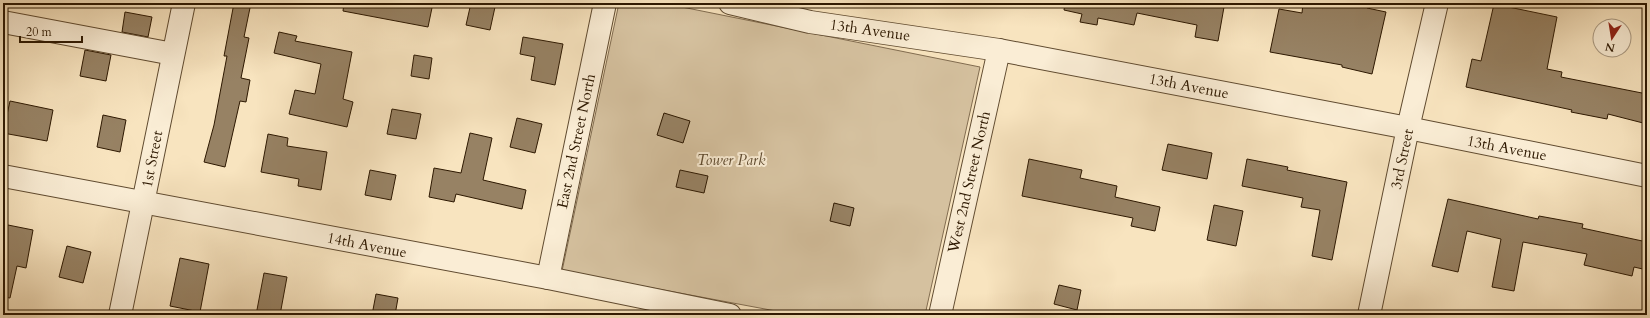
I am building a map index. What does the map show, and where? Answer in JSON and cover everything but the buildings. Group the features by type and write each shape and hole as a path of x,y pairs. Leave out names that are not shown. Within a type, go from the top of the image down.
{"street":[{"name":"1st Street","path":"120,315 184,3"},
{"name":"East 2nd Street North","path":"548,278 605,3"},
{"name":"13th Avenue","path":"730,3 812,12 999,50 1408,128 1647,176"},
{"name":"3rd Street","path":"1369,315 1408,128 1437,3"},
{"path":"3,22 173,54"},
{"name":"West 2nd Street North","path":"940,315 999,50"},
{"name":"14th Avenue","path":"3,176 548,278 730,315"}],"green space":[{"name":"Tower Park","path":"619,3 662,3 980,67 925,315 797,315 562,271"}]}
